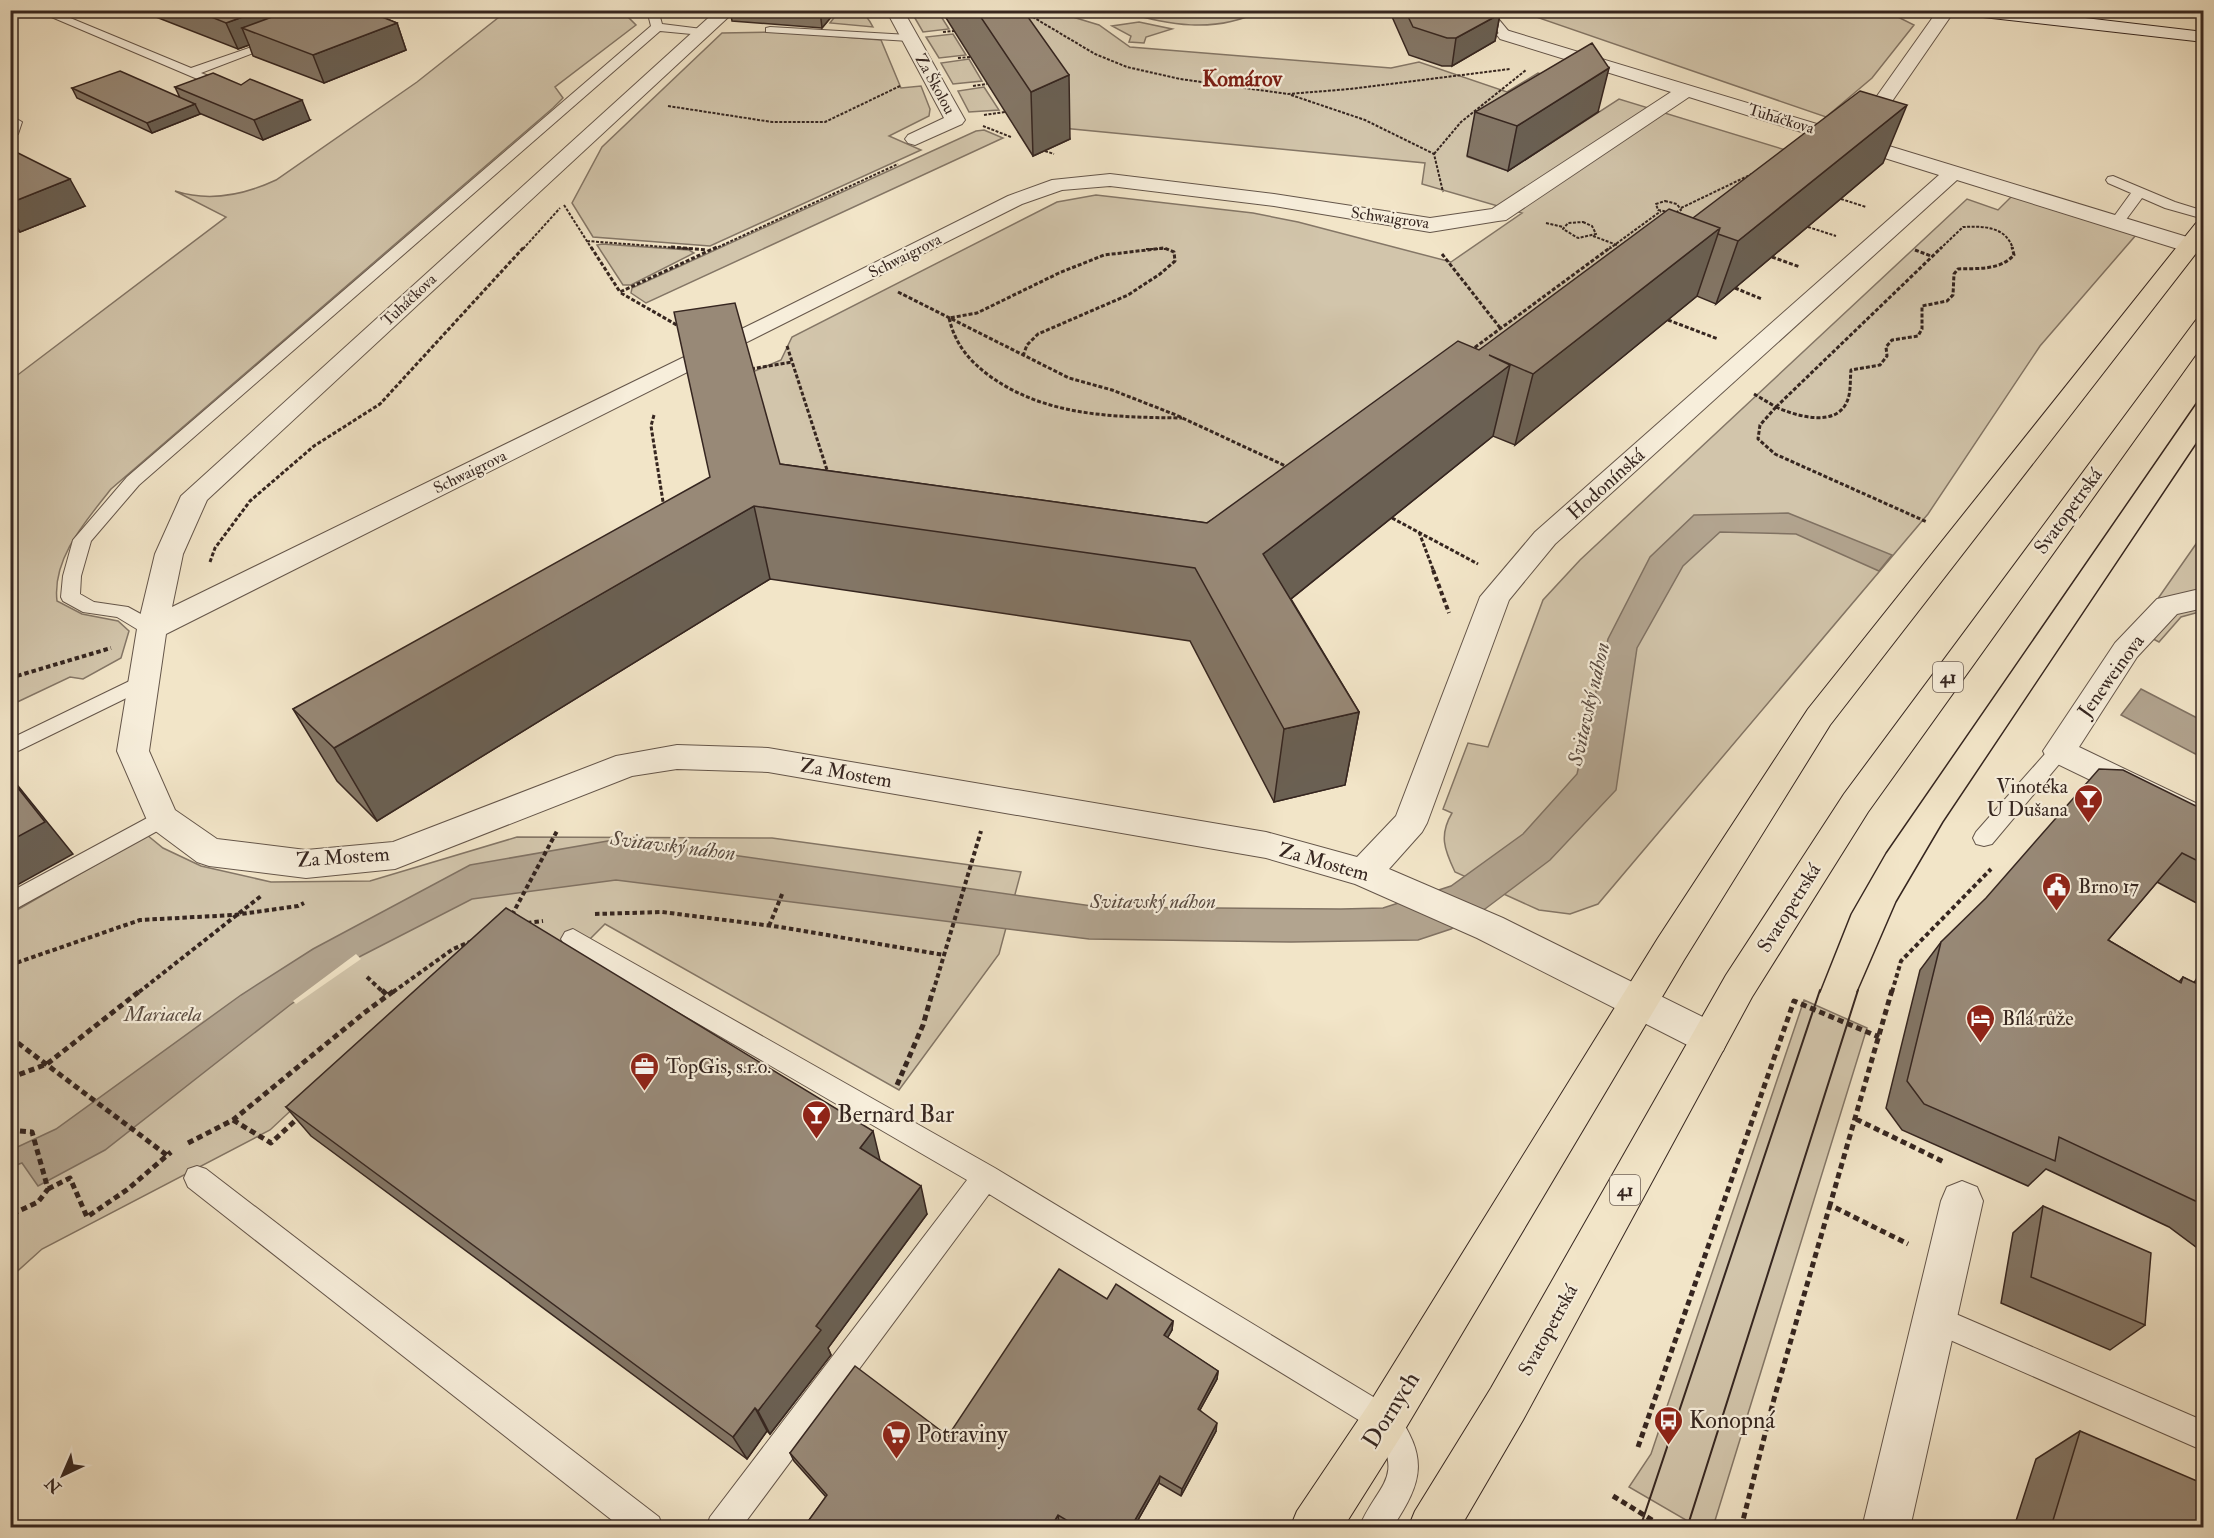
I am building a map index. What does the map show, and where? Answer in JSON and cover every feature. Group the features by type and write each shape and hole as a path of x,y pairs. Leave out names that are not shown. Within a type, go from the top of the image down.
{"main road":[{"path":"1639,1004 1756,813 1819,717 2199,229"},
{"name":"Svatopetrská","path":"1432,1527 1507,1404 1739,986 1856,803 2204,325"},
{"name":"Dornych","path":"1314,1527 1385,1420 1639,1004"}],"street":[{"name":"Tuháčkova","path":"152,629 169,554 195,496 728,10"},
{"name":"Za Školou","path":"894,10 955,120 915,139"},
{"path":"1855,141 1947,10"},
{"path":"1965,10 2204,37"},
{"path":"2098,11 2171,16"},
{"path":"2098,11 2204,22"},
{"path":"2122,28 2204,46"},
{"name":"Tuháčkova","path":"1506,35 2117,222 2199,229"},
{"name":"Schwaigrova","path":"152,629 778,320 1015,200 1059,184 1110,180 1274,200 1430,225 1498,214 1687,90"},
{"name":"Hodonínská","path":"1376,877 1410,823 1495,597 1545,538 1954,172"},
{"name":"Jeneweinova","path":"2059,751 2126,650 2167,606 2204,598"},
{"path":"152,629 133,751 162,818"},
{"path":"2059,751 2204,822"},
{"name":"Za Mostem","path":"162,818 209,852 306,864 395,855 628,765 676,757 768,760 1266,845 1376,877 1490,928 1708,1040"},
{"path":"1886,1527 1962,1201"}],"lane":[{"path":"40,10 241,94"},
{"path":"652,10 657,27"},
{"name":"Tuháčkova","path":"1485,10 1506,35"},
{"path":"152,629 122,611 90,608 70,597 72,576 82,540 133,481 657,27 702,32"},
{"path":"770,30 909,38"},
{"path":"192,72 286,39"},
{"path":"10,119 16,122 14,132 10,133"},
{"path":"2114,180 2170,205 2199,229"},
{"path":"2117,222 2139,192"},
{"path":"10,748 144,681"},
{"path":"1984,838 2059,751"},
{"path":"10,903 162,818"},
{"path":"573,939 986,1177 1385,1420 1404,1450 1405,1463 1395,1496 1374,1527"},
{"path":"721,1527 986,1177"},
{"path":"197,1178 648,1527"},
{"path":"1935,1319 2204,1436"}],"path":[{"path":"1022,10 1095,54 1127,67 1180,78 1288,94 1376,123 1434,154 1444,192 1441,201"},
{"path":"1434,154 1461,122 1531,66 1520,68"},
{"path":"1288,94 1350,89 1509,69"},
{"path":"658,107 772,122 825,122 900,86"},
{"path":"620,292 908,159"},
{"path":"1681,208 1674,202 1661,201 1655,206 1661,211 1680,212 1681,208 1759,171"},
{"path":"1712,193 1721,197"},
{"path":"207,569 215,548 250,501 314,446 380,404 564,205 569,195"},
{"path":"1841,199 1873,209"},
{"path":"564,205 620,292 686,331"},
{"path":"1464,356 1661,211"},
{"path":"1593,236 1596,231 1588,224 1572,222 1563,227 1564,232 1572,236 1583,238 1593,236 1625,248"},
{"path":"1430,225 1444,258 1501,329"},
{"path":"1722,380 1753,392 1766,403 1776,407 1797,416 1822,418 1838,412 1848,401 1851,370 1880,364 1887,356 1886,347 1892,339 1918,336 1922,331 1923,323 1920,313 1922,306 1947,301 1953,295 1954,274 1958,269 1996,267 2007,264 2013,255 2012,244 2005,234 1984,226 1963,227 1776,407 1760,426 1758,439 1774,454 1859,494 1930,523"},
{"path":"1808,227 1840,238"},
{"path":"587,241 707,250"},
{"path":"949,318 977,313 1059,273 1104,255 1164,248 1174,252 1174,261 1159,277 1143,288 1038,333 1027,345 1023,356"},
{"path":"1772,257 1804,268"},
{"path":"865,276 1069,378 1112,390 1182,418 1292,469"},
{"path":"1735,288 1767,301"},
{"path":"1530,307 1540,312"},
{"path":"949,318 952,331 964,356 1001,386 1049,408 1099,416 1182,418"},
{"path":"778,320 830,478"},
{"path":"1668,320 1721,340"},
{"path":"1483,341 1494,346"},
{"path":"746,370 792,362"},
{"path":"657,405 651,426 666,518"},
{"path":"1392,518 1479,564"},
{"path":"1419,532 1449,615"},
{"path":"10,678 98,653 152,629"},
{"path":"512,916 559,827"},
{"path":"883,1118 923,1025 982,828"},
{"path":"1741,1527 1774,1399 1901,961 1999,860"},
{"path":"10,1078 46,1064 234,915 306,864"},
{"path":"769,926 783,892"},
{"path":"10,965 140,920 234,915 298,906 307,901"},
{"path":"593,915 662,912 769,926 944,955"},
{"path":"517,924 551,920"},
{"path":"186,1145 233,1120 388,996 453,949 474,940"},
{"path":"368,977 388,996"},
{"path":"1638,1448 1794,1001 1879,1036"},
{"path":"10,1037 154,1145"},
{"path":"233,1120 271,1143 303,1112"},
{"path":"10,1130 32,1132 48,1189"},
{"path":"10,1215 38,1202 48,1189 70,1178 87,1217 128,1189 176,1150"},
{"path":"1830,1205 1948,1264"},
{"path":"1613,1496 1665,1527"}],"green space":[{"path":"508,10 622,11 636,25 555,87 563,98 553,108 111,489 82,527 65,555 57,585 57,601 82,614 118,621 129,631 121,658 83,679 70,677 11,705 11,380 226,217 175,191 201,196 226,195 252,190 276,180 417,82"},
{"path":"851,10 863,13 873,27 830,23 839,11"},
{"path":"937,10 949,29 923,32 912,13"},
{"path":"1867,10 1892,14 1914,25 1872,78 1826,117 1519,11"},
{"path":"985,11 1053,11 1099,25 1130,47 1391,68 1419,62 1507,92 1538,73 1580,87 1468,157 1508,171 1619,99 1792,152 1812,169 1203,596 795,537 750,373 781,360 792,337 1057,202 1096,195 1253,213 1298,222 1451,262 1522,213 1422,184 1425,163 1062,128"},
{"path":"1121,11 1162,11 1187,15 1225,11 1260,11 1226,23 1191,25 1156,20"},
{"path":"1139,22 1172,29 1146,37 1144,43 1129,42 1131,36 1112,26"},
{"path":"781,32 881,40 901,88 921,86 930,109 929,116 889,136 921,150 710,246 593,237 572,203 602,147 722,33"},
{"path":"953,34 966,55 939,58 926,37"},
{"path":"969,59 982,81 953,84 941,63"},
{"path":"984,87 999,110 969,112 958,91"},
{"path":"984,130 1003,138 646,303 631,293 632,288 976,131"},
{"path":"2012,196 2136,235 2040,346 1928,514 1598,904 1570,914 1539,910 1455,872 1444,842 1445,828 1452,813 1443,809 1468,743 1488,747 1543,600 1580,560 1967,199 1998,210"},
{"path":"597,245 689,250 694,253 631,285 623,285"},
{"path":"2203,534 2203,611 2181,617 2159,642 2136,630"},
{"name":"Mariacela","path":"147,835 163,848 201,866 271,882 370,881 517,837 772,838 1021,872 999,954 899,1090 605,924 575,954 467,946 270,1130 42,1249 11,1277 10,914"},
{"path":"1804,1000 1867,1028 1713,1527 1698,1527 1629,1487 1651,1454"}],"shaded area":[{"path":"1788,513 1892,555 1879,571 1796,534 1720,532 1683,566 1637,648 1616,790 1550,860 1485,909 1451,929 1418,940 1291,942 1089,939 616,880 472,899 361,956 290,1005 105,1150 38,1186 22,1163 11,1167 11,1150 56,1129 241,995 313,949 470,865 619,839 1099,907 1383,908 1451,886 1523,834 1577,774 1608,639 1650,557 1694,515"},
{"path":"2141,689 2203,721 2203,758 2121,715"}],"pier":[{"path":"356,954 361,959 296,1004 293,1001"}],"building":[{"path":"194,10 262,10 226,23"},
{"path":"291,10 365,10 397,23 313,55 242,28"},
{"path":"976,10 1023,10 1069,75 1031,92"},
{"path":"1405,10 1497,10 1500,14 1456,38 1447,38 1413,27"},
{"path":"1592,43 1609,68 1517,126 1475,112"},
{"path":"120,71 195,104 147,123 72,88"},
{"path":"213,73 241,85 250,79 302,100 254,120 175,87"},
{"path":"1860,91 1907,105 1738,241 1718,234 1720,228 1693,218"},
{"path":"10,149 70,179 10,203"},
{"path":"1669,209 1720,228 1533,374 1489,355 1510,365 1263,554 1359,712 1284,729 1195,568 754,506 334,748 293,709 710,477 674,312 735,303 780,464 1207,523 1458,341 1479,350"},
{"path":"2099,769 2123,770 2204,810 2204,864 2182,853 2108,940 2181,983 2183,977 2204,987 2204,1205 2059,1137 2055,1161 1924,1104 1907,1081 1941,942 1986,898"},
{"path":"10,778 45,822 10,841"},
{"path":"506,908 873,1131 860,1148 921,1186 816,1326 821,1330 758,1411 755,1408 733,1437 286,1107"},
{"path":"2043,1206 2151,1253 2145,1325 2031,1277"},
{"path":"1059,1269 1107,1299 1116,1284 1173,1321 1164,1335 1218,1371 1198,1409 1217,1423 1182,1489 1160,1476 1131,1527 1078,1527 1058,1515 1051,1527 818,1527 809,1520 827,1495 790,1453 855,1366 948,1436"},
{"path":"2080,1431 2204,1484 2204,1527 2051,1527"}],"tram line":[{"path":"1820,992 1851,914 1886,853 2204,392"},
{"path":"1857,992 1896,902 1943,822 2204,432"},
{"path":"1640,1528 1820,990"},
{"path":"1687,1528 1858,990"}],"place":[{"name":"Vinotéka U Dušana","path":"2089,824"},
{"name":"Brno 17","path":"2057,912"},
{"name":"Bílá růže","path":"1981,1044"},
{"name":"TopGis, s.r.o.","path":"645,1092"},
{"name":"Bernard Bar","path":"816,1140"},
{"name":"Konopná","path":"1668,1446"},
{"name":"Potraviny","path":"896,1460"}],"district":[{"name":"Komárov","path":"1242,79"}],"water label":[{"name":"Svitavský náhon","path":"1589,704"},
{"name":"Svitavský náhon","path":"673,846"},
{"name":"Svitavský náhon","path":"1153,901"}]}
